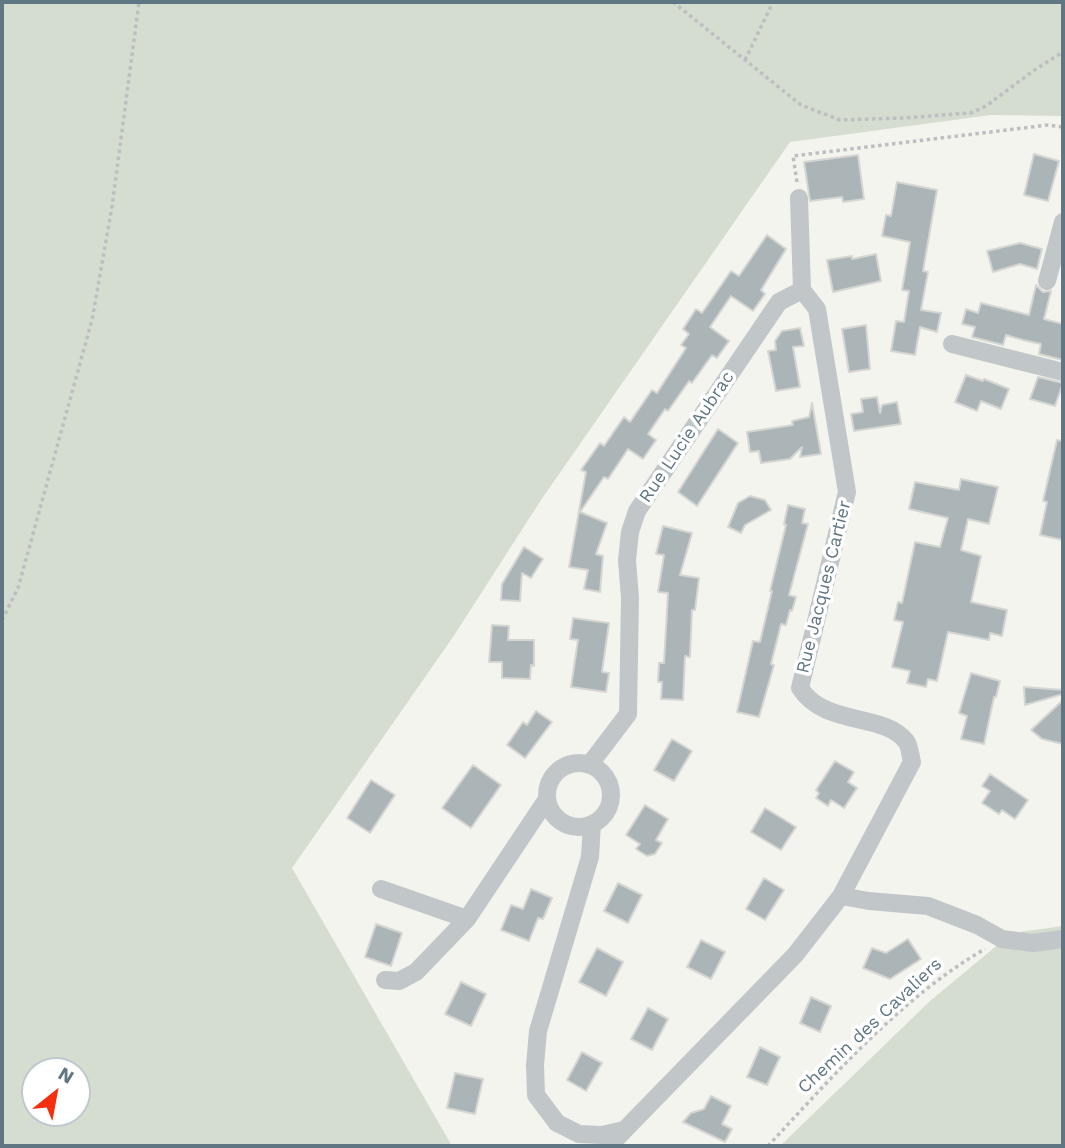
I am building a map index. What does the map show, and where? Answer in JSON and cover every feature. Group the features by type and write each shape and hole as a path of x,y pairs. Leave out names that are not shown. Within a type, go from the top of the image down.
{"street":[{"name":"Rue Jacques Cartier","path":"799,198 802,290 817,309 847,492 800,688 807,698 820,708 895,731 908,743 912,762 841,896"},
{"path":"1047,281 1063,222"},
{"name":"Rue Lucie Aubrac","path":"590,764 628,714 630,598 627,560 630,532 637,511 779,302 802,290"},
{"path":"952,344 1063,372"},
{"path":"574,763 590,764 604,774 610,786 611,798 604,815 592,824 578,827 566,824 550,810 547,800 550,780 561,768 574,763"},
{"path":"385,981 399,981 416,972 467,919 547,800"},
{"path":"592,824 590,857 538,1031 536,1095 557,1123 579,1134 602,1135 624,1130"},
{"path":"381,889 467,919"},
{"path":"609,1146 795,955 841,896 928,906 977,925 1002,939 1033,943 1063,939"}],"path":[{"path":"2,620 18,587 92,320 112,206 139,2"},
{"path":"673,2 801,105 841,120 971,113 986,106 1063,52"},
{"path":"745,60 772,2"},
{"path":"799,198 793,156 1048,125 1063,127"},
{"name":"Chemin des Cavaliers","path":"768,1146 836,1073 897,1016 958,964 1002,939"}],"shaded area":[{"path":"2,2 1063,2 1063,116 991,115 790,142 541,500 453,637 292,868 452,1146 2,1146"},
{"path":"1063,926 1063,1146 780,1146 930,1001 1012,933"}],"building":[{"path":"1034,154 1059,161 1048,201 1024,195"},
{"path":"858,155 864,199 843,202 842,197 810,201 804,162"},
{"path":"897,182 937,190 923,271 928,272 921,310 941,313 937,332 920,327 915,355 891,351 896,321 904,322 909,291 902,290 910,242 882,236 886,215 891,216"},
{"path":"767,235 786,249 761,290 765,294 753,311 731,296 710,327 729,341 717,358 712,355 692,383 689,381 668,411 665,409 648,434 656,440 643,459 628,449 608,479 604,477 580,512 607,523 596,554 603,556 600,592 584,589 588,570 569,567 586,472 581,470 600,443 604,446 624,417 630,422 652,390 657,393 686,348 681,345 689,334 683,329 696,309 702,313 731,271 739,276"},
{"path":"1020,243 1042,249 1037,269 1020,264 993,272 987,251"},
{"path":"876,254 881,281 833,292 827,260"},
{"path":"1036,285 1043,292 1051,291 1044,319 1063,324 1063,360 1039,354 1041,344 1006,335 1003,345 972,337 975,327 962,324 966,309 978,313 981,303 1029,315"},
{"path":"866,325 870,369 849,372 842,329"},
{"path":"800,328 804,346 793,347 800,387 776,391 768,351 776,350 775,341 782,331"},
{"path":"966,375 1009,389 1001,409 981,401 977,411 955,402"},
{"path":"1038,377 1063,383 1055,406 1030,399"},
{"path":"877,397 880,413 882,405 897,402 901,424 854,431 851,414 863,412 861,399"},
{"path":"812,403 821,454 800,457 802,447 790,459 761,463 759,451 750,452 747,432 793,425 792,421 809,417"},
{"path":"718,429 738,443 697,506 678,492"},
{"path":"1057,440 1063,441 1063,540 1040,535 1047,502 1043,501"},
{"path":"961,479 998,487 989,524 968,519 961,550 981,556 971,602 1007,610 1002,636 990,633 989,640 948,632 937,681 928,679 926,687 907,683 910,671 892,667 903,622 894,620 898,602 902,603 915,542 940,547 948,518 909,509 915,482 959,490"},
{"path":"750,496 765,500 771,510 745,525 741,533 728,527 738,503"},
{"path":"788,505 805,509 802,523 808,524 789,595 796,597 786,625 781,624 771,664 774,665 759,717 737,712 753,641 760,642"},
{"path":"663,526 692,533 680,575 699,578 695,610 692,610 690,657 685,656 683,700 661,699 662,682 658,682 659,663 664,663 668,593 658,592 664,555 656,554"},
{"path":"524,547 543,559 531,578 522,573 520,601 501,600 502,584"},
{"path":"573,618 609,623 602,672 609,673 606,692 571,687 578,640 570,639"},
{"path":"492,625 509,626 508,640 534,640 534,666 531,665 530,679 502,678 502,662 489,662"},
{"path":"971,673 1000,681 984,744 961,739 967,716 959,713"},
{"path":"1024,687 1063,690 1063,694 1025,705"},
{"path":"1063,700 1063,744 1042,739 1031,730"},
{"path":"536,711 552,722 525,758 507,745 523,722 527,725"},
{"path":"672,739 692,751 674,781 654,770"},
{"path":"835,761 854,772 848,782 857,788 844,808 831,800 828,806 816,798 819,793 816,790"},
{"path":"473,765 501,785 471,828 442,808"},
{"path":"990,774 1028,800 1015,819 1002,810 999,814 982,803 990,791 982,786"},
{"path":"371,780 395,795 370,833 347,818"},
{"path":"645,805 668,819 656,840 662,843 655,854 647,856 636,849 640,844 626,835"},
{"path":"765,808 796,827 781,850 751,832"},
{"path":"764,878 784,890 765,920 746,909"},
{"path":"618,883 642,895 628,923 604,911"},
{"path":"531,889 552,898 543,919 538,918 529,941 501,930 511,905 523,909"},
{"path":"376,924 402,933 391,966 365,957"},
{"path":"908,939 921,959 890,979 863,968 872,948 886,953"},
{"path":"701,940 725,952 711,979 687,967"},
{"path":"597,948 623,962 606,996 579,982"},
{"path":"461,982 486,994 471,1026 445,1014"},
{"path":"811,997 831,1006 820,1032 800,1023"},
{"path":"648,1008 668,1019 652,1050 631,1039"},
{"path":"760,1047 780,1057 767,1085 747,1077"},
{"path":"582,1052 602,1063 586,1091 567,1080"},
{"path":"455,1073 483,1079 475,1114 447,1108"},
{"path":"711,1096 731,1106 722,1124 732,1129 725,1142 683,1122 691,1113 704,1109"}]}
